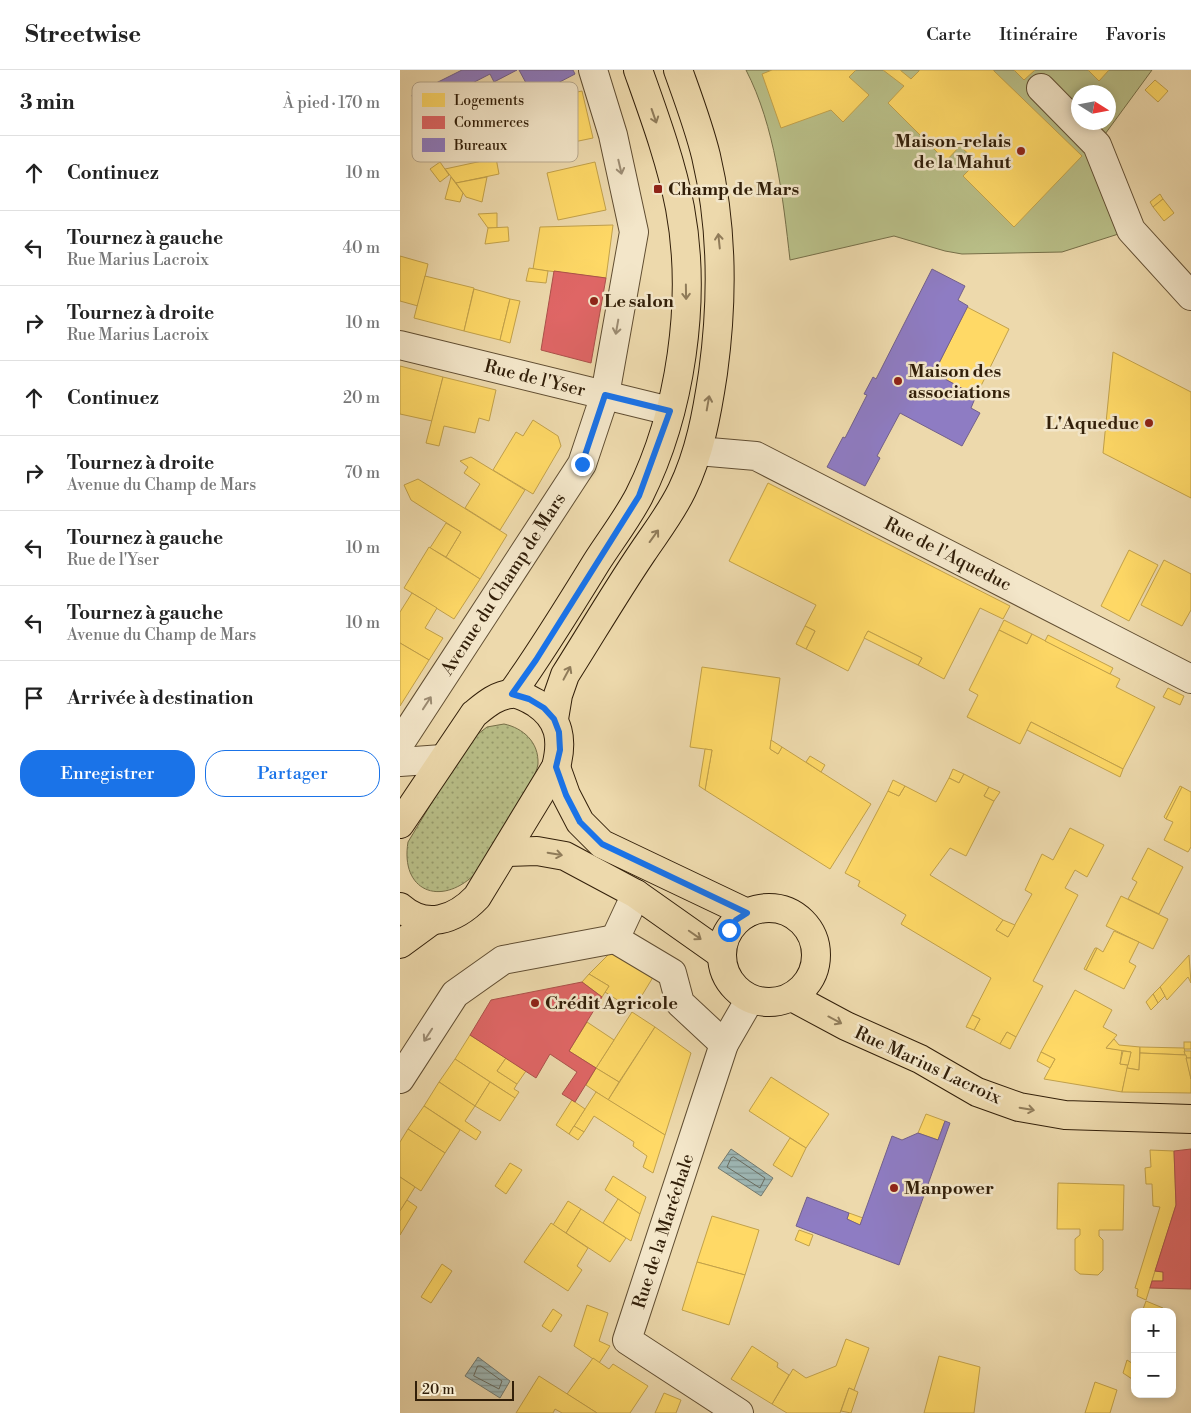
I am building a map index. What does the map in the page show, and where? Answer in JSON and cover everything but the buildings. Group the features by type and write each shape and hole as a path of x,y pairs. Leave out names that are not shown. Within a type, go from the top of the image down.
{"main road":[{"path":"512,694 536,660 639,496 670,411 678,376 686,299 685,257 680,208 669,163 638,70"},
{"path":"554,719 558,695 565,675 642,552 667,518 683,489 698,450 716,346 721,259 716,204 706,155 678,70"},
{"path":"400,824 474,714 499,696 512,694 529,699 544,708 554,719 559,732 560,750 556,767 477,897 466,909 450,918 430,922 400,944"},
{"path":"556,767 566,795 580,822 602,844 747,913"},
{"path":"506,852 537,851 565,856 636,894 722,954"},
{"path":"400,908 408,915 430,922"},
{"path":"760,908 782,910 802,921 811,932 816,946 816,961 812,976 804,988 792,997 779,1002 764,1003 750,999 738,992 729,981 723,968 723,941 736,920 747,913 760,908"},
{"name":"Rue Marius Lacroix","path":"792,997 846,1026 920,1059 977,1092 1019,1107 1065,1115 1191,1119"}],"street":[{"name":"Avenue du Champ de Mars","path":"400,743 582,464 605,395 634,232 613,135 593,70"},
{"path":"1041,88 1097,145 1131,230 1191,296"},
{"name":"Rue de l'Yser","path":"400,345 670,411"},
{"name":"Rue de l'Aqueduc","path":"698,450 756,456 1191,680"},
{"path":"400,762 442,759"},
{"path":"615,939 636,894"},
{"path":"400,1080 455,994 503,960 615,939 672,973 680,1003 724,1044"},
{"name":"Rue de la Maréchale","path":"740,1413 627,1340 724,1044 750,999"}],"green space":[{"path":"746,70 1152,70 1116,119 1116,85 1071,85 1071,130 1108,130 1097,145 1131,230 1062,252 962,254 894,236 790,260 781,187 771,138"},
{"path":"504,724 523,733 536,749 538,764 529,786 474,875 461,885 448,890 436,892 425,889 416,882 410,872 407,859 408,842 469,741 487,727"}],"water":[{"path":"731,1149 773,1178 761,1196 718,1168"},
{"path":"478,1357 510,1381 500,1398 465,1376"}],"place":[{"name":"Maison-relais de la Mahut","path":"1021,151"},
{"name":"Champ de Mars","path":"658,189"},
{"name":"Le salon","path":"594,301"},
{"name":"Maison des associations","path":"898,381"},
{"name":"L'Aqueduc","path":"1149,423"},
{"name":"Crédit Agricole","path":"535,1003"},
{"name":"Manpower","path":"894,1188"}],"route":[{"path":"582,464 605,395 670,411 639,496 536,660 512,694 529,699 544,708 554,719 559,732 560,750 556,767 566,795 580,822 602,844 747,913 736,920 729,930"}]}
